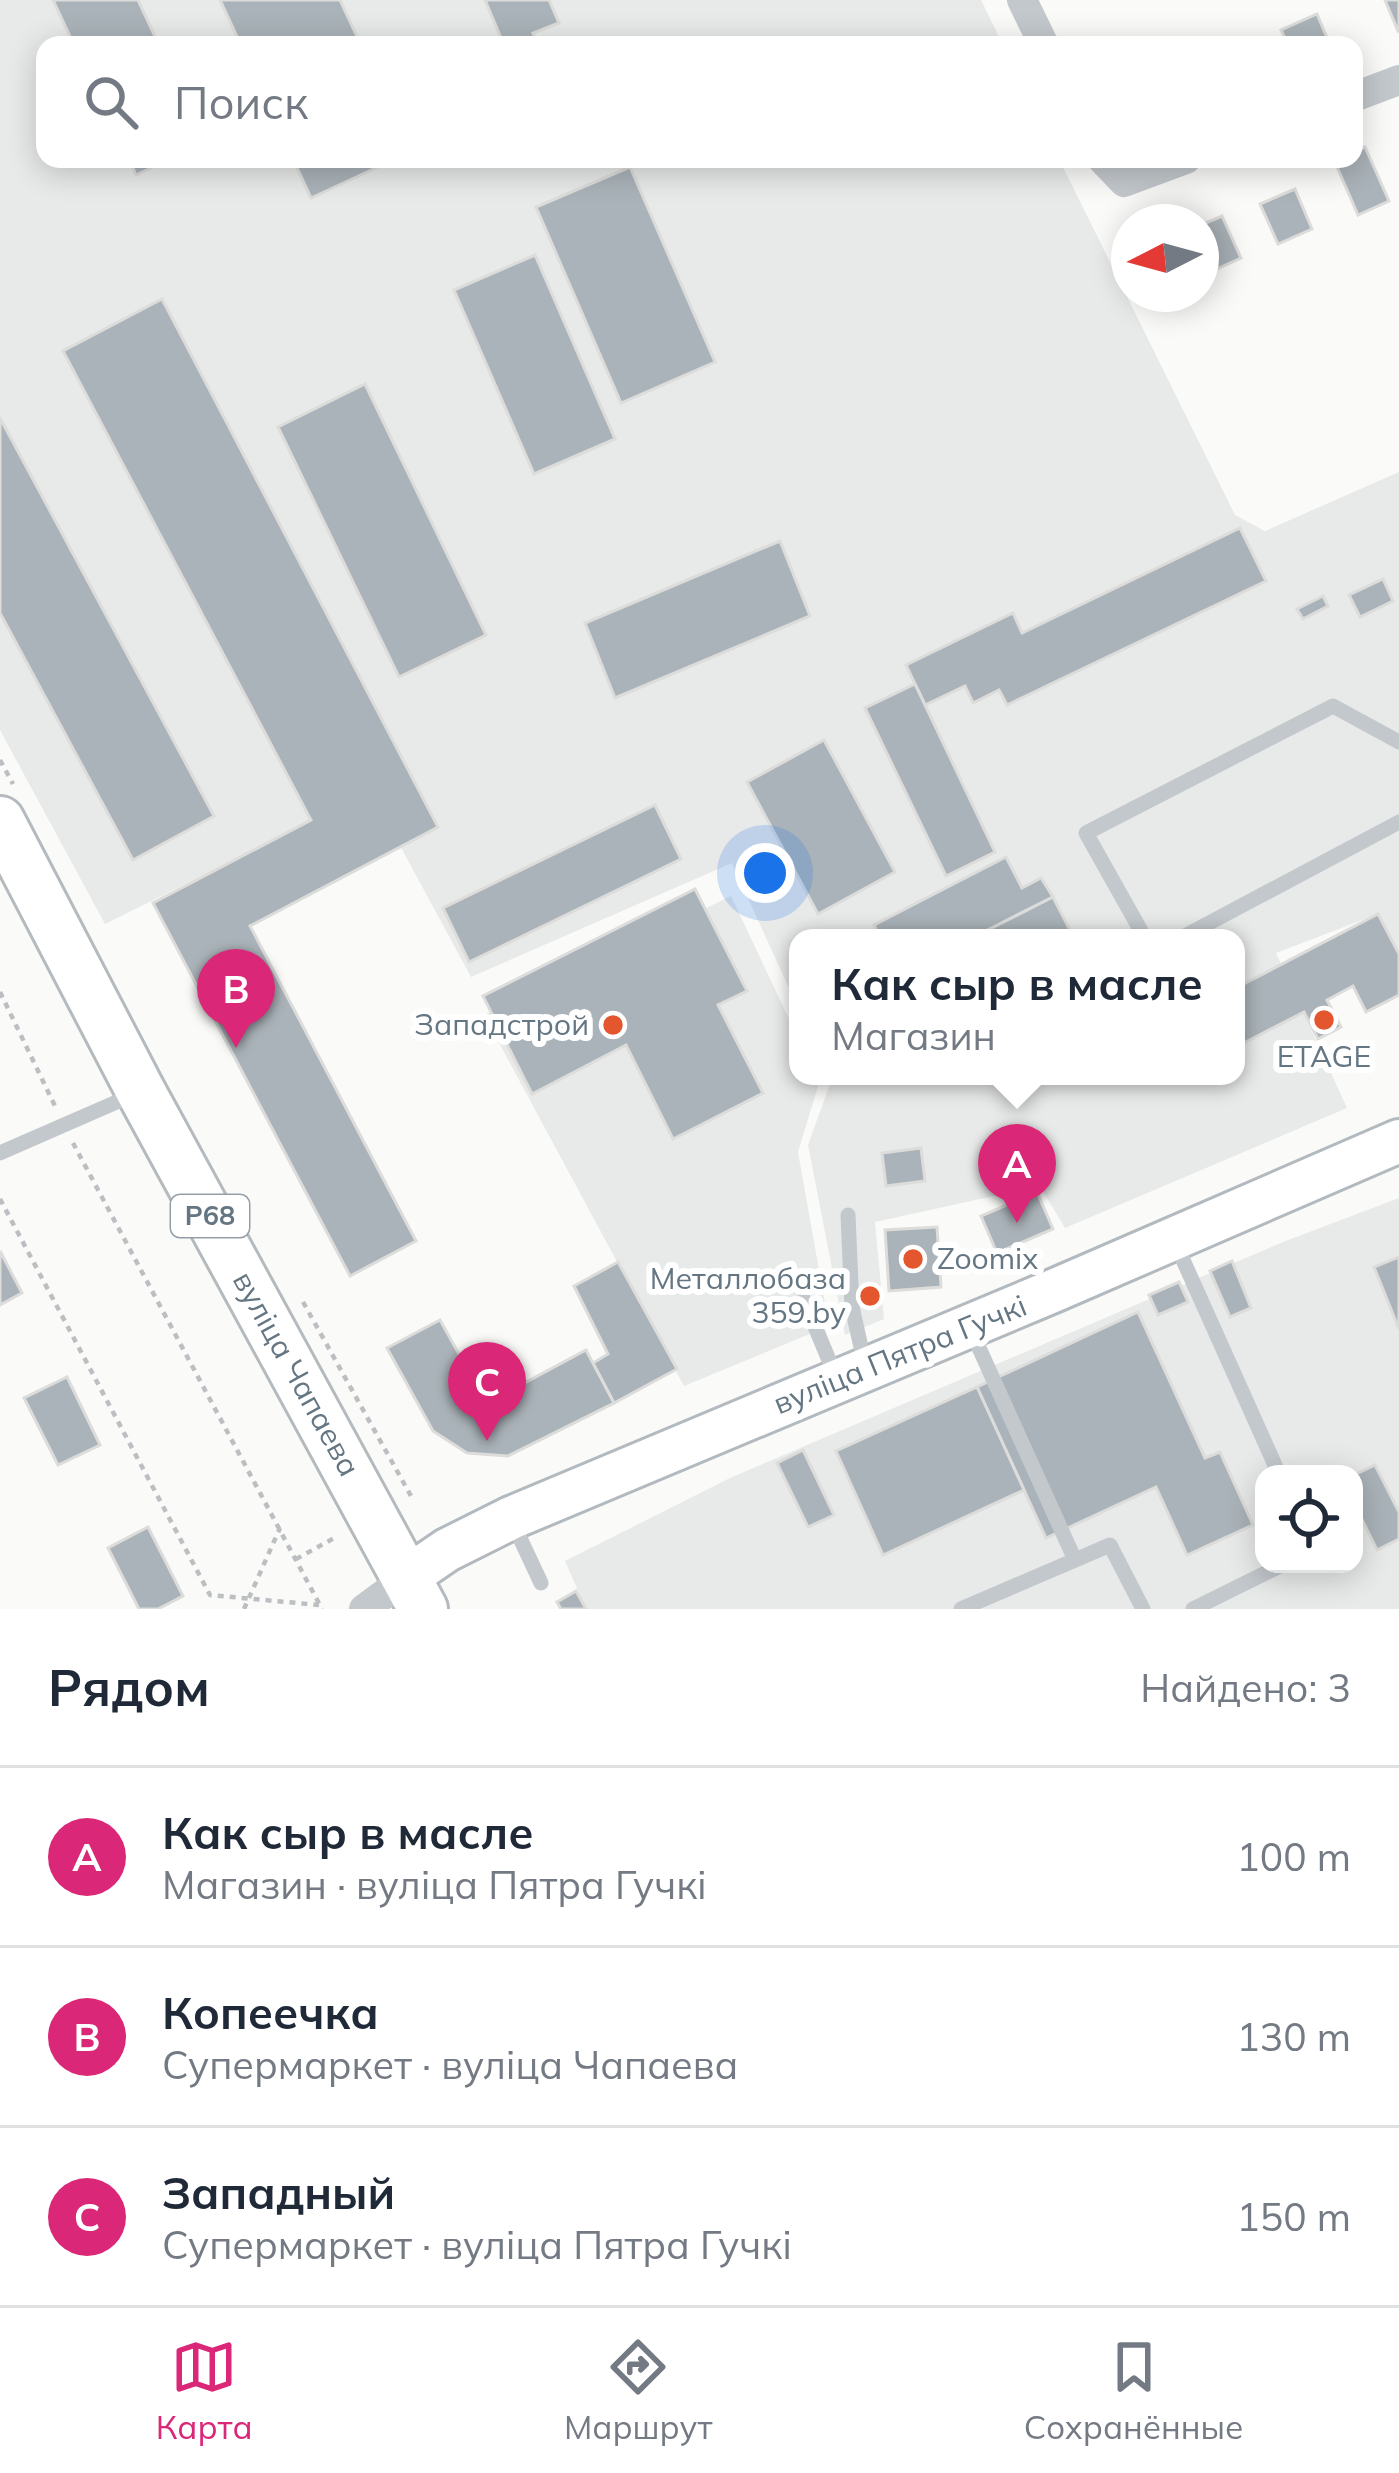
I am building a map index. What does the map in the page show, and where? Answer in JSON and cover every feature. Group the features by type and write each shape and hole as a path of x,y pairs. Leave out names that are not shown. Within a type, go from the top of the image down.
{"main road":[{"name":"вуліца Чапаева","path":"0,821 414,1594"}],"street":[{"path":"1022,0 1040,36"},
{"path":"1363,94 1399,80"},
{"path":"1111,168 1124,182 1162,168"},
{"name":"вуліца Пятра Гучкі","path":"414,1594 447,1550 511,1518 1399,1141"},
{"path":"364,1609 414,1594"}],"lane":[{"path":"1140,929 1086,832 1333,706 1399,742"},
{"path":"1198,929 1399,822"},
{"path":"0,1153 141,1091"},
{"path":"848,1215 852,1374"},
{"path":"1174,1239 1275,1465"},
{"path":"804,1300 852,1374"},
{"path":"969,1325 1075,1560"},
{"path":"511,1518 541,1583"},
{"path":"961,1609 1110,1545 1143,1609"},
{"path":"1193,1609 1266,1573"}],"path":[{"path":"0,992 65,1127 318,1607"},
{"path":"0,1199 210,1594 318,1607"},
{"path":"244,1609 280,1528"}],"shaded area":[{"path":"0,0 981,0 999,36 36,36 36,168 1063,168 1111,264 1111,312 1135,312 1235,515 1265,531 1399,472 1399,954 1378,914 1276,953 1347,1108 1065,1228 1040,1186 875,1222 884,1319 845,1335 808,1145 830,1085 1245,1085 1245,929 789,929 789,988 732,863 471,977 371,792 105,924 0,730"},
{"path":"731,896 789,1019 789,1085 818,1085 798,1152 829,1326 684,1386 484,1015"},
{"path":"1399,1198 1399,1609 586,1609 565,1561 730,1478 1283,1242"}],"building":[{"path":"53,0 138,0 155,36 70,36"},
{"path":"220,0 340,0 357,36 237,36"},
{"path":"485,0 549,0 559,23 534,36 500,36"},
{"path":"1385,0 1399,0 1398,31"},
{"path":"1317,14 1326,36 1284,36 1281,30"},
{"path":"1363,148 1389,201 1358,215 1337,168 1363,168"},
{"path":"297,168 376,168 311,198"},
{"path":"630,168 715,362 621,403 536,207"},
{"path":"1295,189 1312,229 1278,244 1260,204"},
{"path":"1219,217 1241,258 1219,268"},
{"path":"535,255 615,439 534,474 454,290"},
{"path":"162,299 438,827 250,926 416,1241 350,1276 153,903 311,820 63,351"},
{"path":"365,384 486,635 399,677 278,427"},
{"path":"0,418 214,816 133,860 0,613"},
{"path":"1240,528 1266,581 1007,705 999,690 973,703 965,686 925,705 906,665 1013,613 1022,633"},
{"path":"780,541 810,616 615,698 585,623"},
{"path":"1383,579 1393,601 1360,617 1349,595"},
{"path":"1323,596 1328,606 1303,619 1297,609"},
{"path":"915,684 995,852 946,876 865,708"},
{"path":"824,740 895,872 818,914 747,782"},
{"path":"655,805 681,859 469,962 443,908"},
{"path":"1006,857 1022,888 1041,878 1053,897 990,929 876,929 874,925"},
{"name":"Западстрой","path":"695,889 747,991 718,1005 763,1093 673,1139 626,1045 532,1094 483,996"},
{"path":"1053,897 1069,929 990,929"},
{"path":"1378,914 1399,954 1399,995 1366,1012 1353,986 1327,1000 1341,1027 1318,1039 1304,1012 1245,1042 1245,983"},
{"path":"921,1148 925,1181 886,1186 882,1153"},
{"path":"1037,1192 1053,1229 997,1253 981,1216"},
{"name":"Zoomix","path":"937,1227 941,1287 889,1291 885,1230"},
{"path":"0,1251 22,1293 0,1305"},
{"path":"1399,1257 1399,1329 1374,1267"},
{"path":"1232,1261 1251,1308 1230,1317 1210,1271"},
{"path":"618,1262 677,1369 614,1403 593,1363 608,1354 574,1286"},
{"path":"1179,1282 1188,1302 1158,1315 1149,1295"},
{"name":"Металлобаза 359.by","path":"864,1287 874,1287 875,1305 866,1306"},
{"path":"1138,1312 1205,1458 1220,1452 1253,1525 1187,1555 1156,1487 1046,1538 977,1387"},
{"path":"440,1320 474,1381 489,1394 500,1396 586,1350 614,1403 508,1456 467,1453 433,1431 387,1348"},
{"path":"67,1377 100,1445 58,1465 24,1398"},
{"path":"977,1387 1024,1490 883,1555 836,1451"},
{"path":"803,1450 834,1515 808,1527 777,1463"},
{"path":"1375,1465 1399,1512 1399,1539 1377,1550 1363,1521 1363,1471"},
{"path":"148,1527 183,1596 158,1609 139,1609 108,1548"},
{"path":"576,1591 586,1609 561,1609 557,1602"}],"place":[{"name":"ETAGE","path":"1324,1020"},
{"name":"Западстрой","path":"613,1025"},
{"name":"Копеечка","path":"236,1048"},
{"name":"Как сыр в масле","path":"1017,1223"},
{"name":"Zoomix","path":"913,1259"},
{"name":"Металлобаза 359.by","path":"870,1296"},
{"name":"Западный","path":"487,1441"}]}
